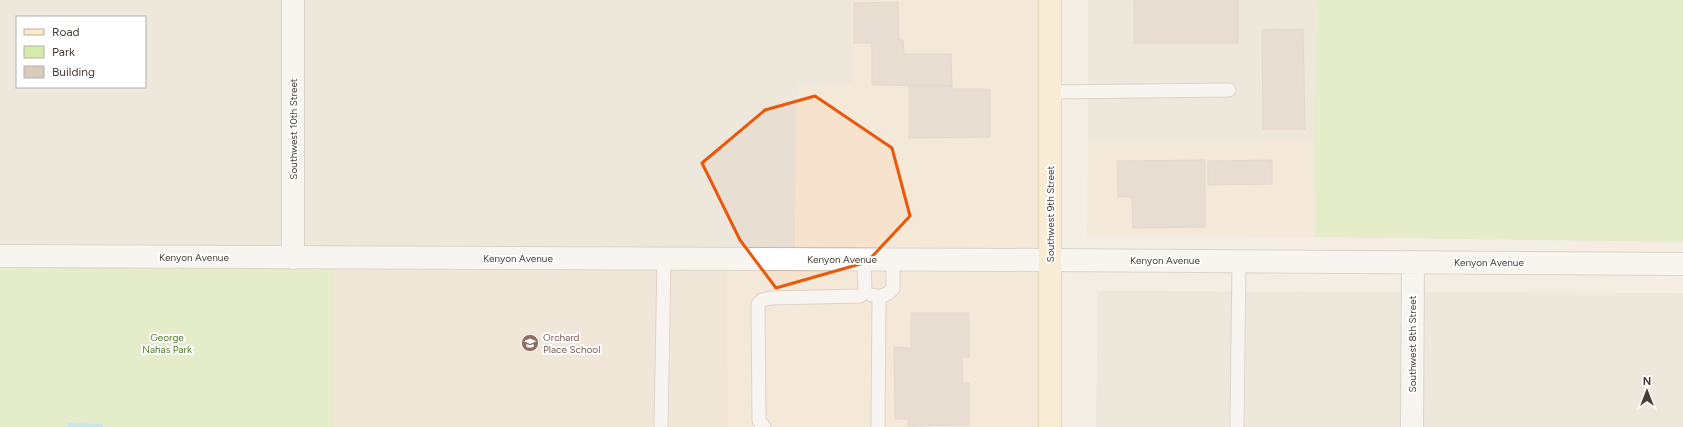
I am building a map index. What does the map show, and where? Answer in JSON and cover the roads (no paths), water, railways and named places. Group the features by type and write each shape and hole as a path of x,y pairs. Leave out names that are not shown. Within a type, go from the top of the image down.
{"main road":[{"name":"Southwest 9th Street","path":"1050,0 1050,427"}],"street":[{"name":"Southwest 10th Street","path":"293,0 293,258"},
{"name":"Kenyon Avenue","path":"0,256 893,259 1683,264"},
{"name":"Southwest 8th Street","path":"1412,427 1413,262"}],"lane":[{"path":"1050,92 1228,90"},
{"path":"661,427 664,259"},
{"path":"764,427 759,421 758,304 762,300 771,298 860,296 864,292 864,259"},
{"path":"864,292 869,295 879,297 887,295 893,289 893,259"},
{"path":"1237,427 1239,261"},
{"path":"878,427 879,297"}],"water":[{"path":"68,423 103,424 103,427 68,427"}],"place":[{"name":"Orchard Place School","path":"530,343"}],"park label":[{"name":"George Nahas Park","path":"167,342"}]}
